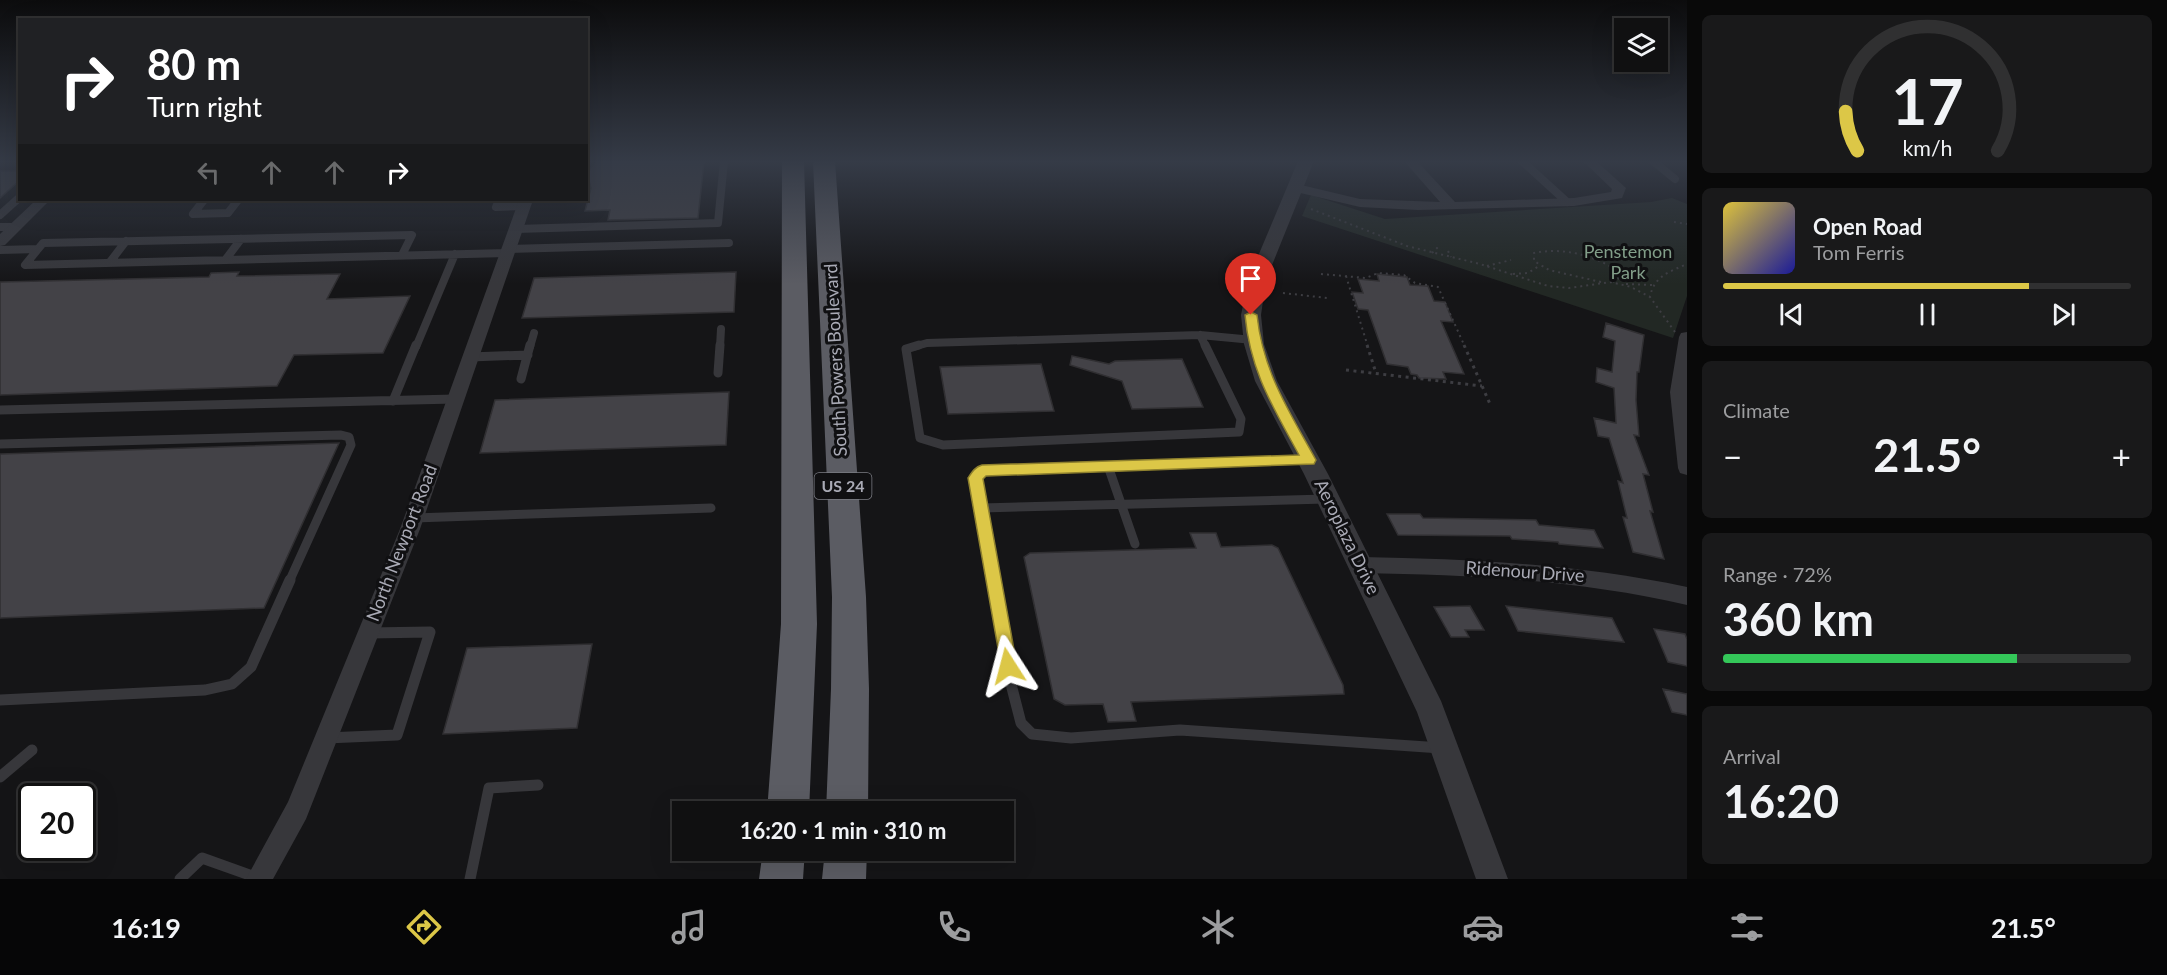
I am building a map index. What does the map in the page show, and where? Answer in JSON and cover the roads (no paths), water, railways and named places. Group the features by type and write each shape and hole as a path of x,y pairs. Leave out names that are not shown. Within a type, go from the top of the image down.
{"highway":[{"name":"South Powers Boulevard","path":"789,801 799,624 794,202"},
{"name":"South Powers Boulevard","path":"826,202 849,597 847,801"},
{"path":"781,879 783,861"},
{"path":"844,879 845,861"}],"street":[{"path":"0,243 41,202"},
{"name":"Aeroplaza Drive","path":"1291,202 1257,280 1251,315 1253,340 1266,381 1329,499 1407,657 1446,748 1492,879"},
{"path":"1357,202 1450,205 1566,202"},
{"path":"1447,202 1450,205"},
{"name":"North Newport Road","path":"260,879 297,810 327,738 413,518 525,203"},
{"path":"1681,334 1679,392 1687,468"},
{"name":"Ridenour Drive","path":"1362,565 1539,571 1624,582 1687,596"}],"lane":[{"path":"0,215 14,202"},
{"path":"202,202 192,214 228,213 236,202"},
{"path":"498,202 496,207 525,203"},
{"path":"516,229 718,223 720,202"},
{"path":"0,227 15,227"},
{"path":"402,255 412,235 43,243 25,265 455,254 729,243"},
{"path":"226,259 240,239"},
{"path":"110,262 126,242"},
{"path":"0,249 39,249"},
{"path":"393,400 455,254"},
{"path":"718,373 721,329"},
{"path":"521,379 534,333"},
{"path":"1200,335 1241,419 1239,432 943,445 920,438 906,349 927,343 1200,335 1253,340"},
{"path":"470,357 528,355"},
{"path":"0,410 456,399"},
{"path":"0,444 341,435 349,437 351,445 251,667 232,684 205,690 0,699"},
{"path":"1309,460 982,470 975,478 1012,688 1021,723 1032,734 1071,738 1180,730 1446,748"},
{"path":"1108,466 1135,544"},
{"path":"982,508 1329,499"},
{"path":"413,518 711,508"},
{"path":"327,738 397,735 430,632 368,633"},
{"path":"0,777 32,750"},
{"path":"470,879 489,788 538,785"},
{"path":"180,879 201,858 260,879"}],"park label":[{"name":"Penstemon Park","path":"1628,262"}]}
